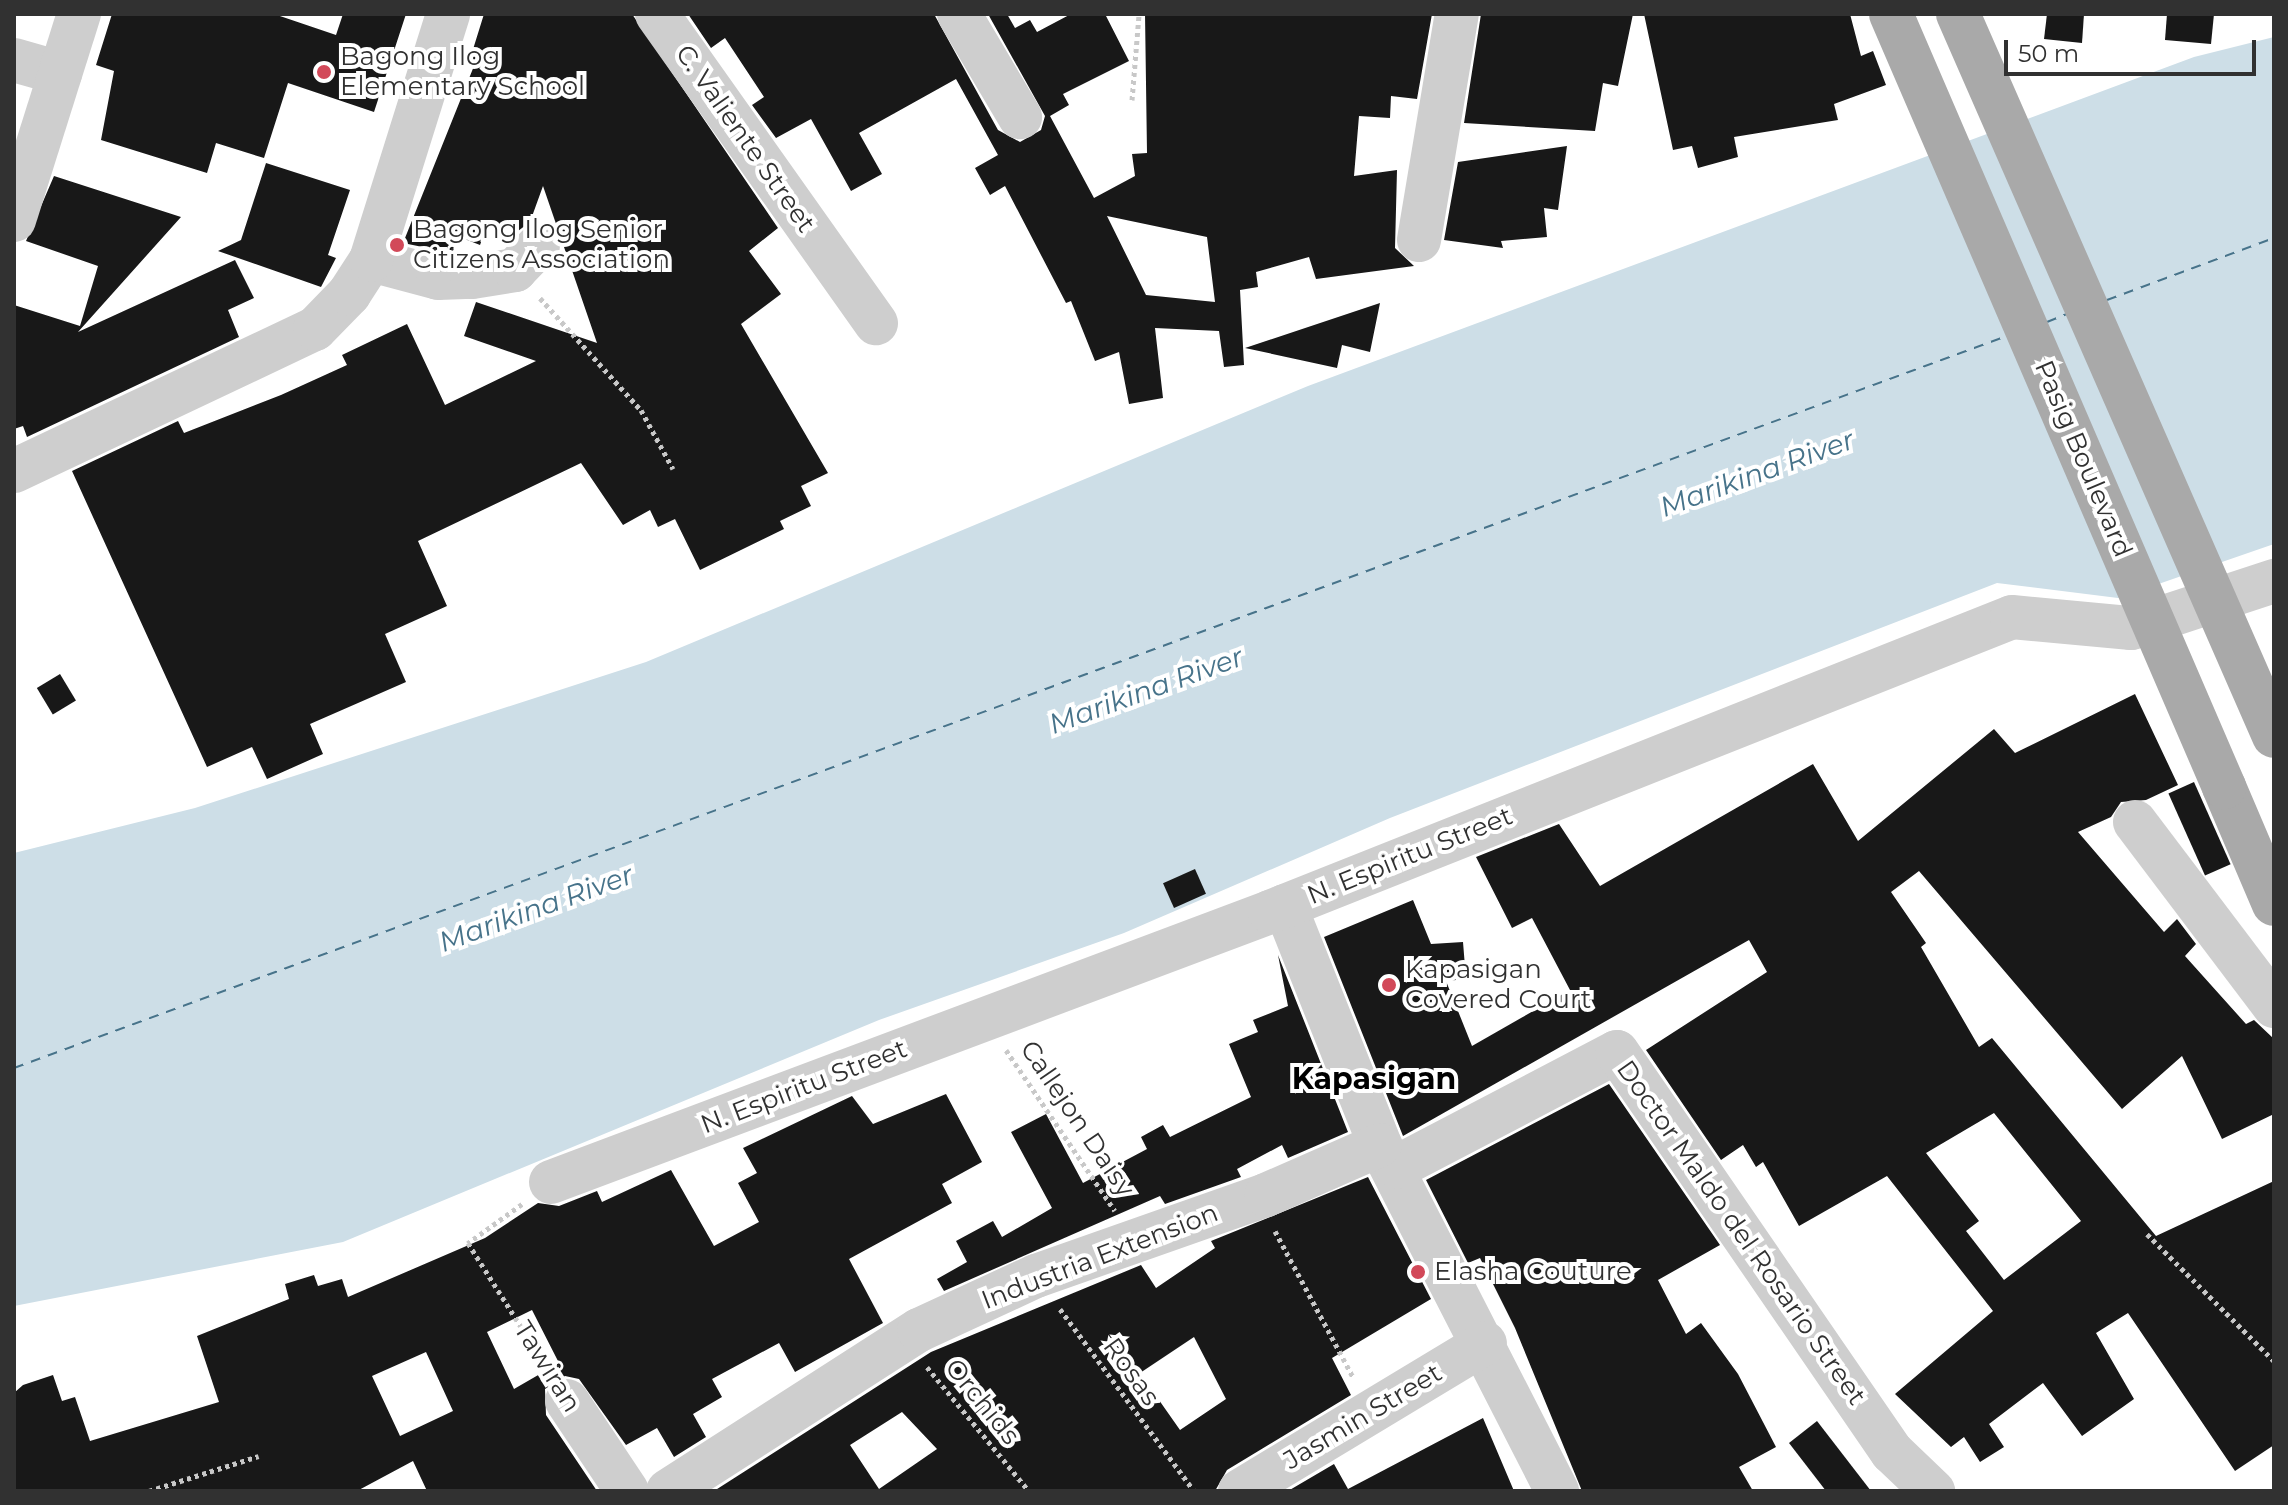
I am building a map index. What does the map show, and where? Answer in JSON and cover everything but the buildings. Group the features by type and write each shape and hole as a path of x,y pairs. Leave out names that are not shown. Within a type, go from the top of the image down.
{"main road":[{"name":"Pasig Boulevard","path":"1891,14 2274,904"},
{"path":"1958,14 2274,736"}],"street":[{"path":"14,220 79,14"},
{"path":"14,471 315,329 371,260 448,14"},
{"name":"C. Valiente Street","path":"657,14 876,323"},
{"path":"959,14 1020,117"},
{"path":"1419,240 1457,14"},
{"path":"14,60 60,73"},
{"path":"371,260 438,278 527,258"},
{"name":"N. Espiritu Street","path":"551,1182 1285,906 2012,617 2131,628 2274,581"},
{"path":"2135,822 2274,1006"},
{"path":"1285,906 1389,1156 1557,1491"},
{"name":"Doctor Maldo del Rosario Street","path":"1389,1156 1617,1052 1892,1452 1933,1491"},
{"name":"Industria Extension","path":"668,1491 904,1338 1036,1276 1389,1156"},
{"name":"Jasmin Street","path":"1240,1491 1485,1343"},
{"name":"Tawiran","path":"567,1401 627,1491"}],"path":[{"path":"1132,100 1139,14"},
{"path":"527,258 641,410 673,469"},
{"name":"Callejon Daisy","path":"985,1020 1136,1241"},
{"name":"Tawiran","path":"551,1182 468,1243 567,1401"},
{"path":"1258,1198 1373,1412"},
{"path":"2147,1234 2274,1361"},
{"name":"Rosas","path":"1036,1276 1194,1491"},
{"name":"Orchids","path":"904,1338 1029,1491"},
{"path":"149,1491 259,1456"}],"water":[{"name":"Marikina River","path":"2274,37 2274,544 2118,598 1997,583 1390,818 1124,933 879,1020 343,1242 14,1306 14,853 195,808 646,662 1308,386 2194,57"}],"ferry route":[{"path":"2107,300 2274,238"},
{"path":"2047,322 2067,314"},
{"path":"14,1068 2007,336"}],"place":[{"name":"Bagong Ilog Elementary School","path":"324,72"},
{"name":"Bagong Ilog Senior Citizens Association","path":"397,245"},
{"name":"Kapasigan Covered Court","path":"1389,985"},
{"name":"Elasha Couture","path":"1418,1272"}],"district":[{"name":"Kapasigan","path":"1374,1079"}]}
